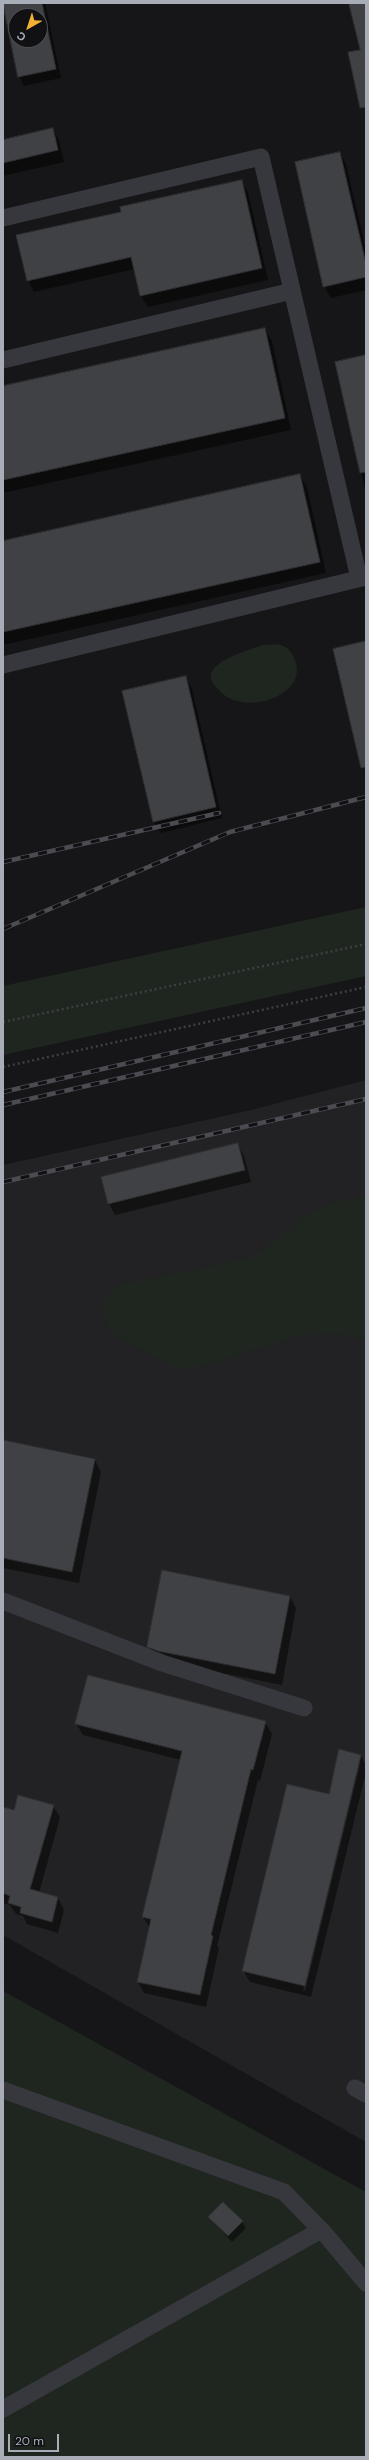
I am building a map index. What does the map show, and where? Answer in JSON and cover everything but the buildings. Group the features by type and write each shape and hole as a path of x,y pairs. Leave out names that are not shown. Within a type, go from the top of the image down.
{"lane":[{"path":"3,218 261,157 362,578 3,665"},
{"path":"3,360 292,291"},
{"path":"3,1601 162,1663 304,1708"},
{"path":"3,2090 284,2192 321,2230 366,2283"},
{"path":"3,2409 321,2230"}],"path":[{"path":"3,1022 366,944"},
{"path":"3,1067 366,986"}],"shaded area":[{"path":"262,645 281,645 286,647 291,653 295,660 297,670 295,679 290,687 273,698 253,703 239,701 225,696 211,680 212,672 217,665 235,655"},
{"path":"366,907 366,976 3,1055 3,986"},
{"path":"366,1080 366,2142 3,1935 3,1165 251,1110"},
{"path":"366,1196 366,1339 333,1333 297,1336 192,1369 173,1367 125,1341 111,1330 102,1312 107,1294 122,1285 253,1257 313,1211 346,1199"},
{"path":"3,1991 366,2192 366,2457 3,2457"}],"railway":[{"path":"3,929 230,832 366,797"},
{"path":"3,862 219,813"},
{"path":"3,1092 366,1008"},
{"path":"3,1105 366,1022"},
{"path":"3,1182 366,1099"}]}
